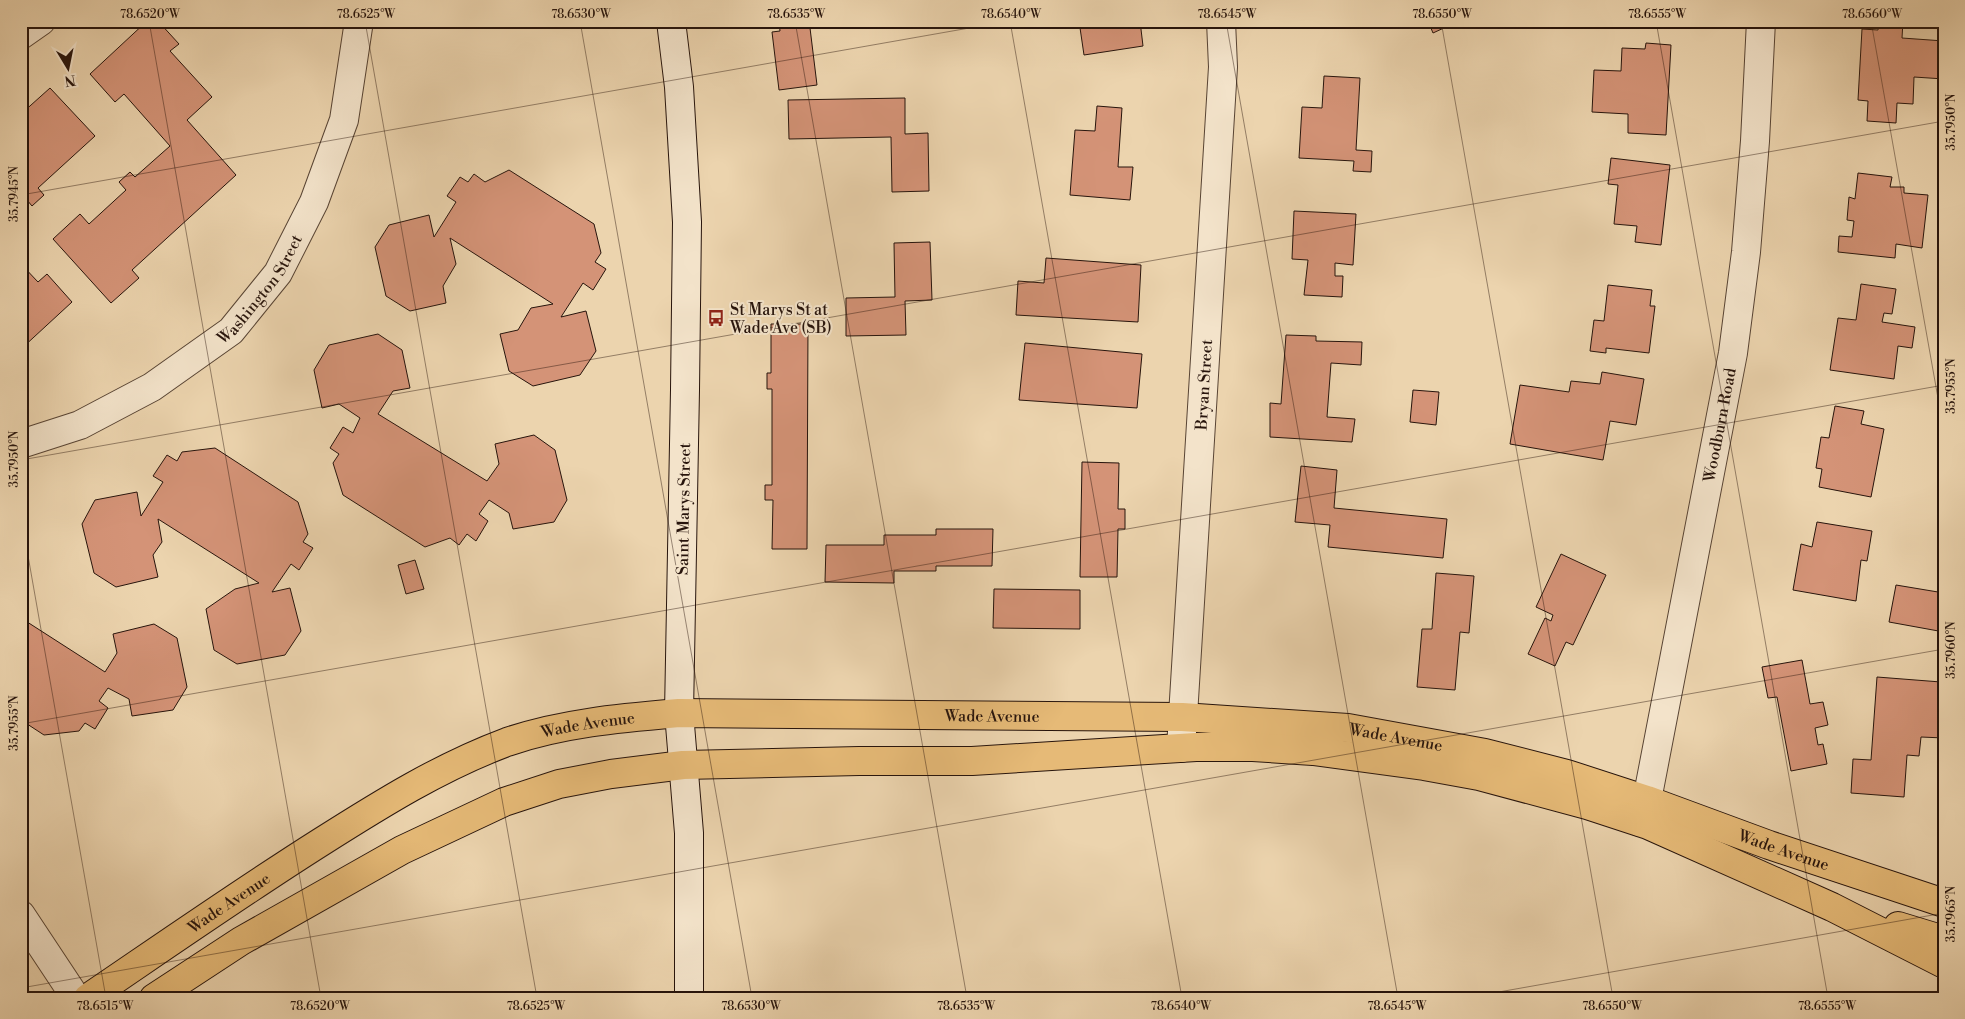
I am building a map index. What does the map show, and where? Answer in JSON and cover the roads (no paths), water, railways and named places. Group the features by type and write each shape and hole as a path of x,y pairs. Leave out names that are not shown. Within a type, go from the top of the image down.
{"main road":[{"name":"Wade Avenue","path":"88,998 306,852 402,791 454,764 508,742 558,728 623,718 678,713 1182,717 1348,728 1435,742 1567,774 1644,811 1944,964"},
{"name":"Wade Avenue","path":"154,998 241,941 402,850 504,802 559,784 611,774 683,765 859,761 972,761 1181,748 1263,748 1366,757 1424,766 1532,789 1587,804 1644,811 1768,845 1944,903"},
{"path":"1832,907 1944,940"}],"street":[{"path":"21,35 40,21"},
{"name":"Washington Street","path":"21,444 80,425 152,388 231,331 278,273 314,202 344,120 359,21"},
{"name":"Saint Marys Street","path":"671,21 679,87 687,222 678,713 689,833 689,998"},
{"name":"Bryan Street","path":"1181,748 1223,66 1221,21"},
{"name":"Woodburn Road","path":"1644,811 1734,353 1746,252 1755,141 1761,21"},
{"path":"21,915 76,998"}],"place":[{"name":"St Marys St at Wade Ave (SB)","path":"716,318"}]}
